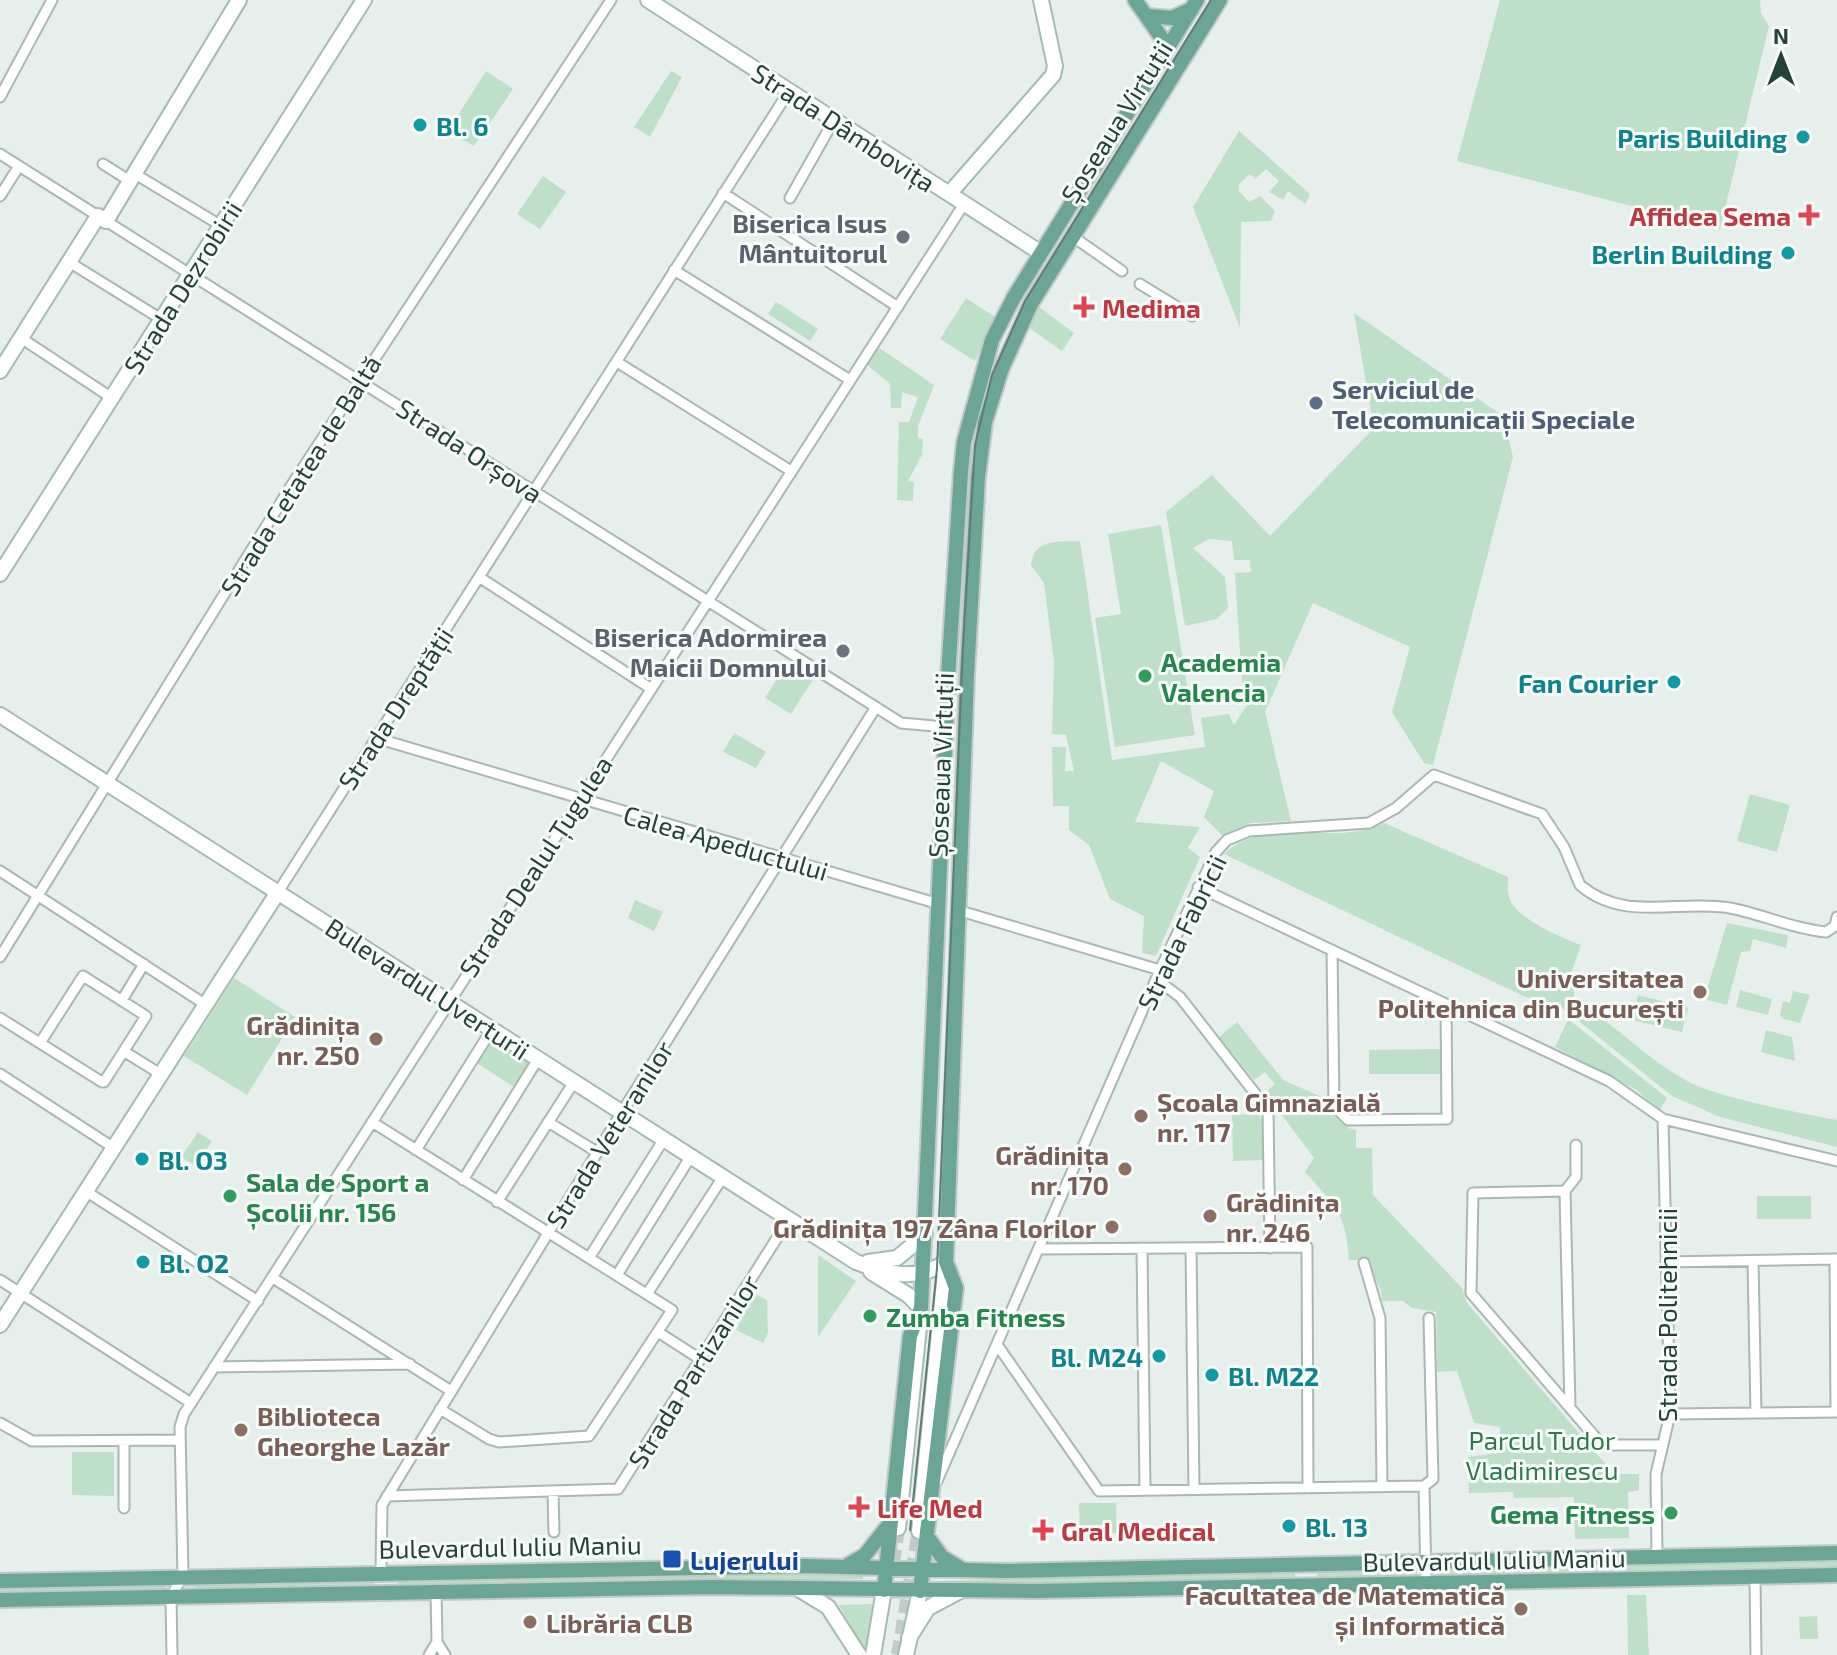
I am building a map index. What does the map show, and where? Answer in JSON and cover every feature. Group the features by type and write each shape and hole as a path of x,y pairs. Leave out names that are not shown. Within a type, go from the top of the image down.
{"main road":[{"path":"1135,0 1161,37 1164,55"},
{"name":"Șoseaua Virtuții","path":"920,1591 924,1535 934,1487 956,1288 946,1262 957,910 981,447 992,396 1011,344 1031,304 1220,0"},
{"path":"1148,16 1172,18 1194,4"},
{"name":"Șoseaua Virtuții","path":"884,1590 894,1524 910,1336 921,1308 945,727 964,442 992,340 1041,253 1194,4"},
{"path":"843,1566 858,1560 874,1547 894,1524"},
{"path":"924,1535 942,1557 964,1570"},
{"name":"Bulevardul Iuliu Maniu","path":"0,1581 843,1566 964,1570 1837,1553"},
{"name":"Bulevardul Iuliu Maniu","path":"0,1600 436,1591 797,1588 960,1591 1837,1575"}],"street":[{"path":"0,97 52,0"},
{"name":"Strada Dezrobirii","path":"0,574 364,0"},
{"name":"Strada Cetatea de Baltă","path":"0,957 109,785 244,560 611,0"},
{"name":"Strada Dâmbovița","path":"648,0 1041,253"},
{"path":"949,194 1053,75 1055,66 1041,0"},
{"path":"0,371 69,262 133,177 233,2"},
{"name":"Strada Dreptății","path":"0,1325 789,91"},
{"path":"790,198 834,120"},
{"name":"Strada Orșova","path":"0,154 905,725 945,727"},
{"path":"103,164 220,225"},
{"path":"0,196 19,166"},
{"path":"723,193 898,307"},
{"name":"Strada Dealul Țugulea","path":"183,1576 181,1420 447,1001 964,204"},
{"path":"1072,236 1122,271"},
{"path":"69,262 161,319"},
{"path":"674,270 850,380"},
{"path":"1140,284 1192,316"},
{"path":"21,338 112,398"},
{"path":"617,362 791,471"},
{"path":"479,577 650,688"},
{"name":"Strada Veteranilor","path":"381,1572 380,1510 387,1496 597,1152 876,707"},
{"name":"Bulevardul Uverturii","path":"0,715 856,1262 887,1272 923,1275"},
{"name":"Calea Apeductului","path":"376,738 939,904"},
{"name":"Strada Fabricii","path":"934,1487 1198,887 1216,852 1234,836 1256,831 1369,823 1396,808 1434,775 1539,812 1564,847 1580,885 1623,905 1732,908 1826,932 1835,926 1837,917"},
{"path":"0,871 206,1005"},
{"path":"1198,887 1609,1081 1663,1119 1837,1161"},
{"path":"957,910 1158,975 1180,997 1268,1110 1270,1248"},
{"path":"1332,950 1334,1106 1348,1120 1447,1119 1446,1004"},
{"path":"122,1000 144,964"},
{"path":"0,1018 40,1043 104,1082 146,1018 83,976 40,1043"},
{"path":"416,1150 492,1029"},
{"path":"125,1052 162,1075"},
{"path":"463,1180 538,1059"},
{"path":"0,1074 114,1148"},
{"path":"497,1202 574,1082"},
{"name":"Strada Politehnicii","path":"1657,1557 1656,1474 1670,1414 1663,1119"},
{"path":"372,1122 672,1310 594,1431 582,1439 489,1439 440,1409"},
{"path":"548,1122 597,1152"},
{"path":"589,1258 664,1139"},
{"path":"1570,1407 1565,1191 1576,1177 1576,1145"},
{"path":"617,1275 691,1156"},
{"path":"647,1294 723,1177"},
{"path":"1565,1191 1476,1191 1470,1196 1471,1293 1602,1445 1661,1445"},
{"path":"87,1192 258,1301"},
{"name":"Strada Partizanilor","path":"387,1496 618,1489 789,1219"},
{"path":"856,1262 897,1258 925,1235"},
{"path":"1040,1249 1307,1247 1308,1488"},
{"path":"1142,1248 1145,1490"},
{"path":"1191,1248 1194,1489"},
{"path":"1666,1262 1836,1259 1837,1412 1670,1414"},
{"path":"1753,1261 1756,1413"},
{"path":"856,1262 908,1295 921,1308 920,1337 894,1524"},
{"path":"923,1275 946,1262"},
{"path":"924,1535 946,1262"},
{"path":"1364,1263 1380,1318 1382,1487"},
{"path":"273,1278 451,1391"},
{"path":"0,1280 191,1403"},
{"path":"998,1346 1099,1491 1424,1486 1433,1479 1429,1318"},
{"path":"658,1332 700,1359"},
{"path":"214,1367 410,1364"},
{"path":"0,1437 3,1424 32,1441 180,1440"},
{"path":"124,1441 124,1508"},
{"path":"1424,1486 1426,1584"},
{"path":"553,1492 554,1532"},
{"path":"172,1655 171,1596 183,1576"},
{"path":"1755,1577 1756,1655"},
{"path":"797,1588 828,1607 859,1655"},
{"path":"873,1655 884,1590"},
{"path":"436,1591 437,1642 445,1655"},
{"path":"906,1655 920,1591"},
{"path":"909,1638 928,1608 960,1591"},
{"path":"429,1655 437,1642"}],"green space":[{"path":"1500,0 1760,0 1761,13 1769,26 1720,229 1457,161"},
{"path":"486,71 513,89 474,146 448,131"},
{"path":"671,71 682,77 650,137 634,127"},
{"path":"1239,131 1310,194 1305,204 1288,191 1283,200 1269,192 1279,181 1266,169 1255,179 1250,174 1239,184 1239,191 1249,202 1260,196 1275,211 1271,221 1241,222 1240,328 1193,207"},
{"path":"543,176 566,192 540,229 517,214"},
{"path":"966,298 995,317 975,361 940,339"},
{"path":"776,302 818,329 810,341 768,314"},
{"path":"1039,307 1074,333 1062,351 1028,327"},
{"path":"1354,313 1503,416 1513,457 1433,765 1424,763 1392,712 1410,647 1313,603 1265,712 1291,821 1250,823 1223,836 1204,817 1214,791 1161,761 1135,822 1200,827 1188,848 1200,857 1156,956 1142,953 1144,916 1110,899 1089,845 1069,830 1069,806 1053,806 1052,747 1066,747 1065,771 1074,771 1066,735 1052,734 1054,662 1044,583 1031,565 1033,556 1048,543 1080,541 1112,760 1205,747 1201,718 1229,714 1234,725 1247,705 1242,683 1235,573 1251,572 1250,560 1234,560 1232,541 1209,539 1193,548 1225,577 1228,608 1217,619 1185,626 1166,512 1212,475 1270,536 1374,428"},
{"path":"878,347 934,385 918,426 918,438 923,439 922,455 908,481 914,482 913,501 897,500 899,422 909,422 918,397 902,392 901,408 891,408 890,384 866,364"},
{"name":"Academia Valencia","path":"1161,525 1195,735 1115,747 1095,618 1121,614 1108,534"},
{"path":"788,661 814,678 791,714 765,698"},
{"path":"734,733 766,752 756,768 723,752"},
{"path":"1750,794 1790,805 1777,852 1737,841"},
{"path":"1384,823 1508,877 1509,896 1516,909 1542,928 1581,945 1569,979 1574,985 1574,1000 1659,1063 1689,1082 1720,1094 1837,1120 1837,1147 1720,1117 1672,1096 1560,1006 1557,1012 1224,854 1241,842 1260,835 1344,833"},
{"path":"635,900 663,912 654,931 628,918"},
{"path":"1727,923 1788,935 1786,948 1753,939 1750,951 1741,952 1727,1005 1704,999"},
{"path":"234,978 295,1017 247,1095 184,1056"},
{"path":"1740,990 1772,999 1768,1015 1736,1007"},
{"path":"1793,991 1810,995 1800,1023 1783,1019 1780,1015 1783,1001 1790,1003"},
{"path":"1638,995 1688,1008 1682,1032 1632,1020"},
{"path":"1568,1019 1667,1098 1659,1111 1637,1090 1555,1047"},
{"name":"Parcul Tudor Vladimirescu","path":"1237,1022 1283,1080 1322,1097 1335,1117 1356,1130 1356,1148 1372,1148 1373,1195 1462,1288 1467,1303 1602,1460 1616,1474 1639,1474 1639,1490 1628,1492 1629,1538 1575,1539 1574,1497 1514,1498 1513,1492 1469,1493 1468,1457 1499,1453 1500,1427 1474,1423 1457,1371 1437,1372 1436,1312 1412,1308 1403,1301 1382,1301 1381,1291 1367,1260 1349,1260 1345,1231 1337,1211 1305,1172 1314,1158 1269,1098 1268,1090 1275,1084 1265,1072 1254,1080 1219,1037"},
{"path":"1766,1030 1792,1037 1795,1061 1761,1052"},
{"path":"494,1035 532,1059 514,1087 477,1063"},
{"path":"1440,1049 1440,1074 1369,1074 1369,1050"},
{"path":"1258,1114 1263,1121 1264,1160 1233,1161 1232,1115"},
{"path":"198,1132 212,1141 196,1166 181,1157"},
{"path":"1757,1196 1811,1196 1811,1219 1757,1219"},
{"path":"818,1255 856,1281 818,1337"},
{"path":"755,1294 767,1300 768,1333 763,1343 736,1330"},
{"path":"72,1452 114,1452 114,1496 72,1495"},
{"path":"1079,1503 1116,1503 1117,1533 1080,1534"},
{"path":"1837,1561 1837,1566 1440,1574 1440,1569"},
{"path":"1417,1570 1417,1575 1317,1577 1317,1573"},
{"path":"863,1572 863,1579 398,1585 398,1579"},
{"path":"1295,1572 1295,1578 937,1585 937,1581"},
{"path":"373,1579 374,1585 195,1589 195,1582"},
{"path":"166,1583 166,1590 0,1593 0,1585"},
{"path":"1627,1595 1646,1595 1649,1655 1628,1655"},
{"path":"872,1604 870,1654 866,1654 839,1605"},
{"path":"1817,1616 1818,1639 1800,1639 1799,1617"}],"tunnel":[{"path":"893,1563 898,1528"},
{"path":"898,1655 919,1531"}],"tram line":[{"path":"910,1530 937,1268 963,646 975,445 992,375 1025,301 1211,0"}],"place":[{"name":"Bl. 6","path":"420,125"},
{"name":"Paris Building","path":"1803,137"},
{"name":"Affidea Sema","path":"1809,215"},
{"name":"Biserica Isus Mântuitorul","path":"903,237"},
{"name":"Berlin Building","path":"1788,253"},
{"name":"Medima","path":"1084,307"},
{"name":"Serviciul de Telecomunicații Speciale","path":"1316,403"},
{"name":"Biserica Adormirea Maicii Domnului","path":"843,651"},
{"name":"Academia Valencia","path":"1145,676"},
{"name":"Fan Courier","path":"1674,682"},
{"name":"Universitatea Politehnica din București","path":"1700,992"},
{"name":"Grădinița nr. 250","path":"376,1039"},
{"name":"Școala Gimnazială nr. 117","path":"1141,1116"},
{"name":"Bl. O3","path":"142,1159"},
{"name":"Grădinița nr. 170","path":"1125,1169"},
{"name":"Sala de Sport a Școlii nr. 156","path":"230,1196"},
{"name":"Grădinița nr. 246","path":"1210,1216"},
{"name":"Grădinița 197 Zâna Florilor","path":"1112,1227"},
{"name":"Bl. O2","path":"143,1262"},
{"name":"Zumba Fitness","path":"870,1316"},
{"name":"Bl. M24","path":"1159,1356"},
{"name":"Bl. M22","path":"1212,1375"},
{"name":"Biblioteca Gheorghe Lazăr","path":"241,1430"},
{"name":"Life Med","path":"859,1507"},
{"name":"Gema Fitness","path":"1671,1513"},
{"name":"Bl. 13","path":"1289,1526"},
{"name":"Gral Medical","path":"1043,1530"},
{"name":"Lujerului","path":"672,1559"},
{"name":"Facultatea de Matematică și Informatică","path":"1521,1609"},
{"name":"Librăria CLB","path":"530,1622"}]}
